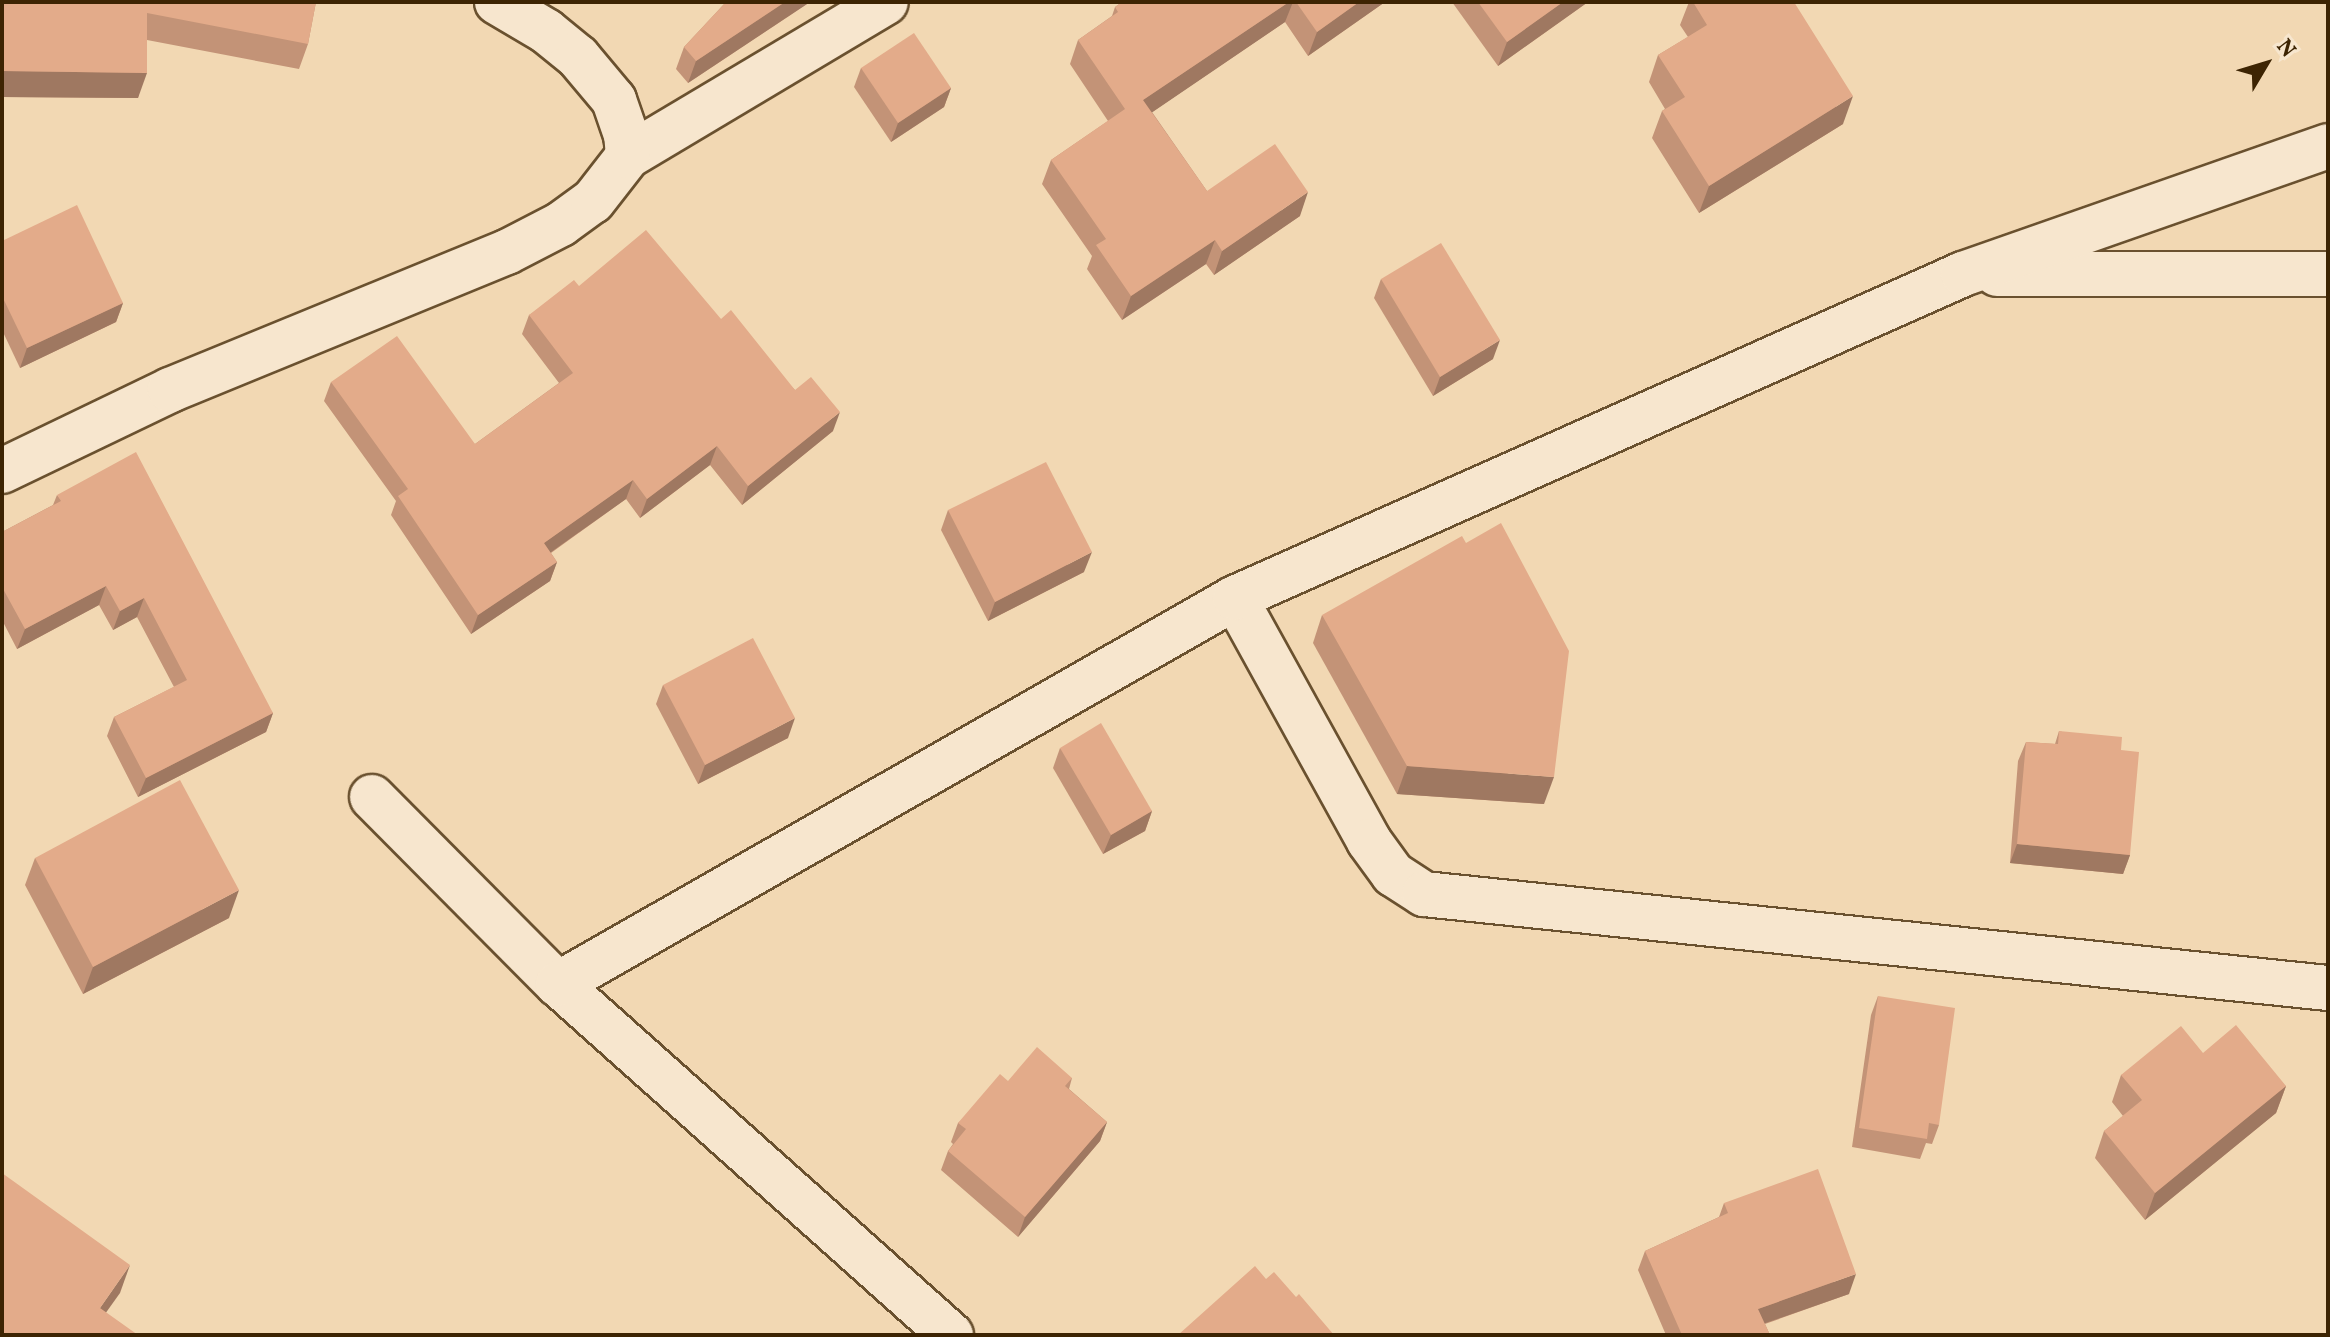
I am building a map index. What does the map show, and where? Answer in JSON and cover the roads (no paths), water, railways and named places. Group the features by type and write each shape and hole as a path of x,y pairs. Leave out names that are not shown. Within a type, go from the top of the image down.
{"street":[{"path":"497,2 546,31 578,57 614,100 626,135 628,156"},
{"path":"2,471 170,390 507,252 561,224 593,201 628,156 886,2"},
{"path":"558,984 1235,598 1963,274 2328,146"},
{"path":"1963,274 2328,274"},
{"path":"1235,598 1369,841 1393,874 1424,894 2328,988"},
{"path":"372,797 558,984 951,1335"}]}
